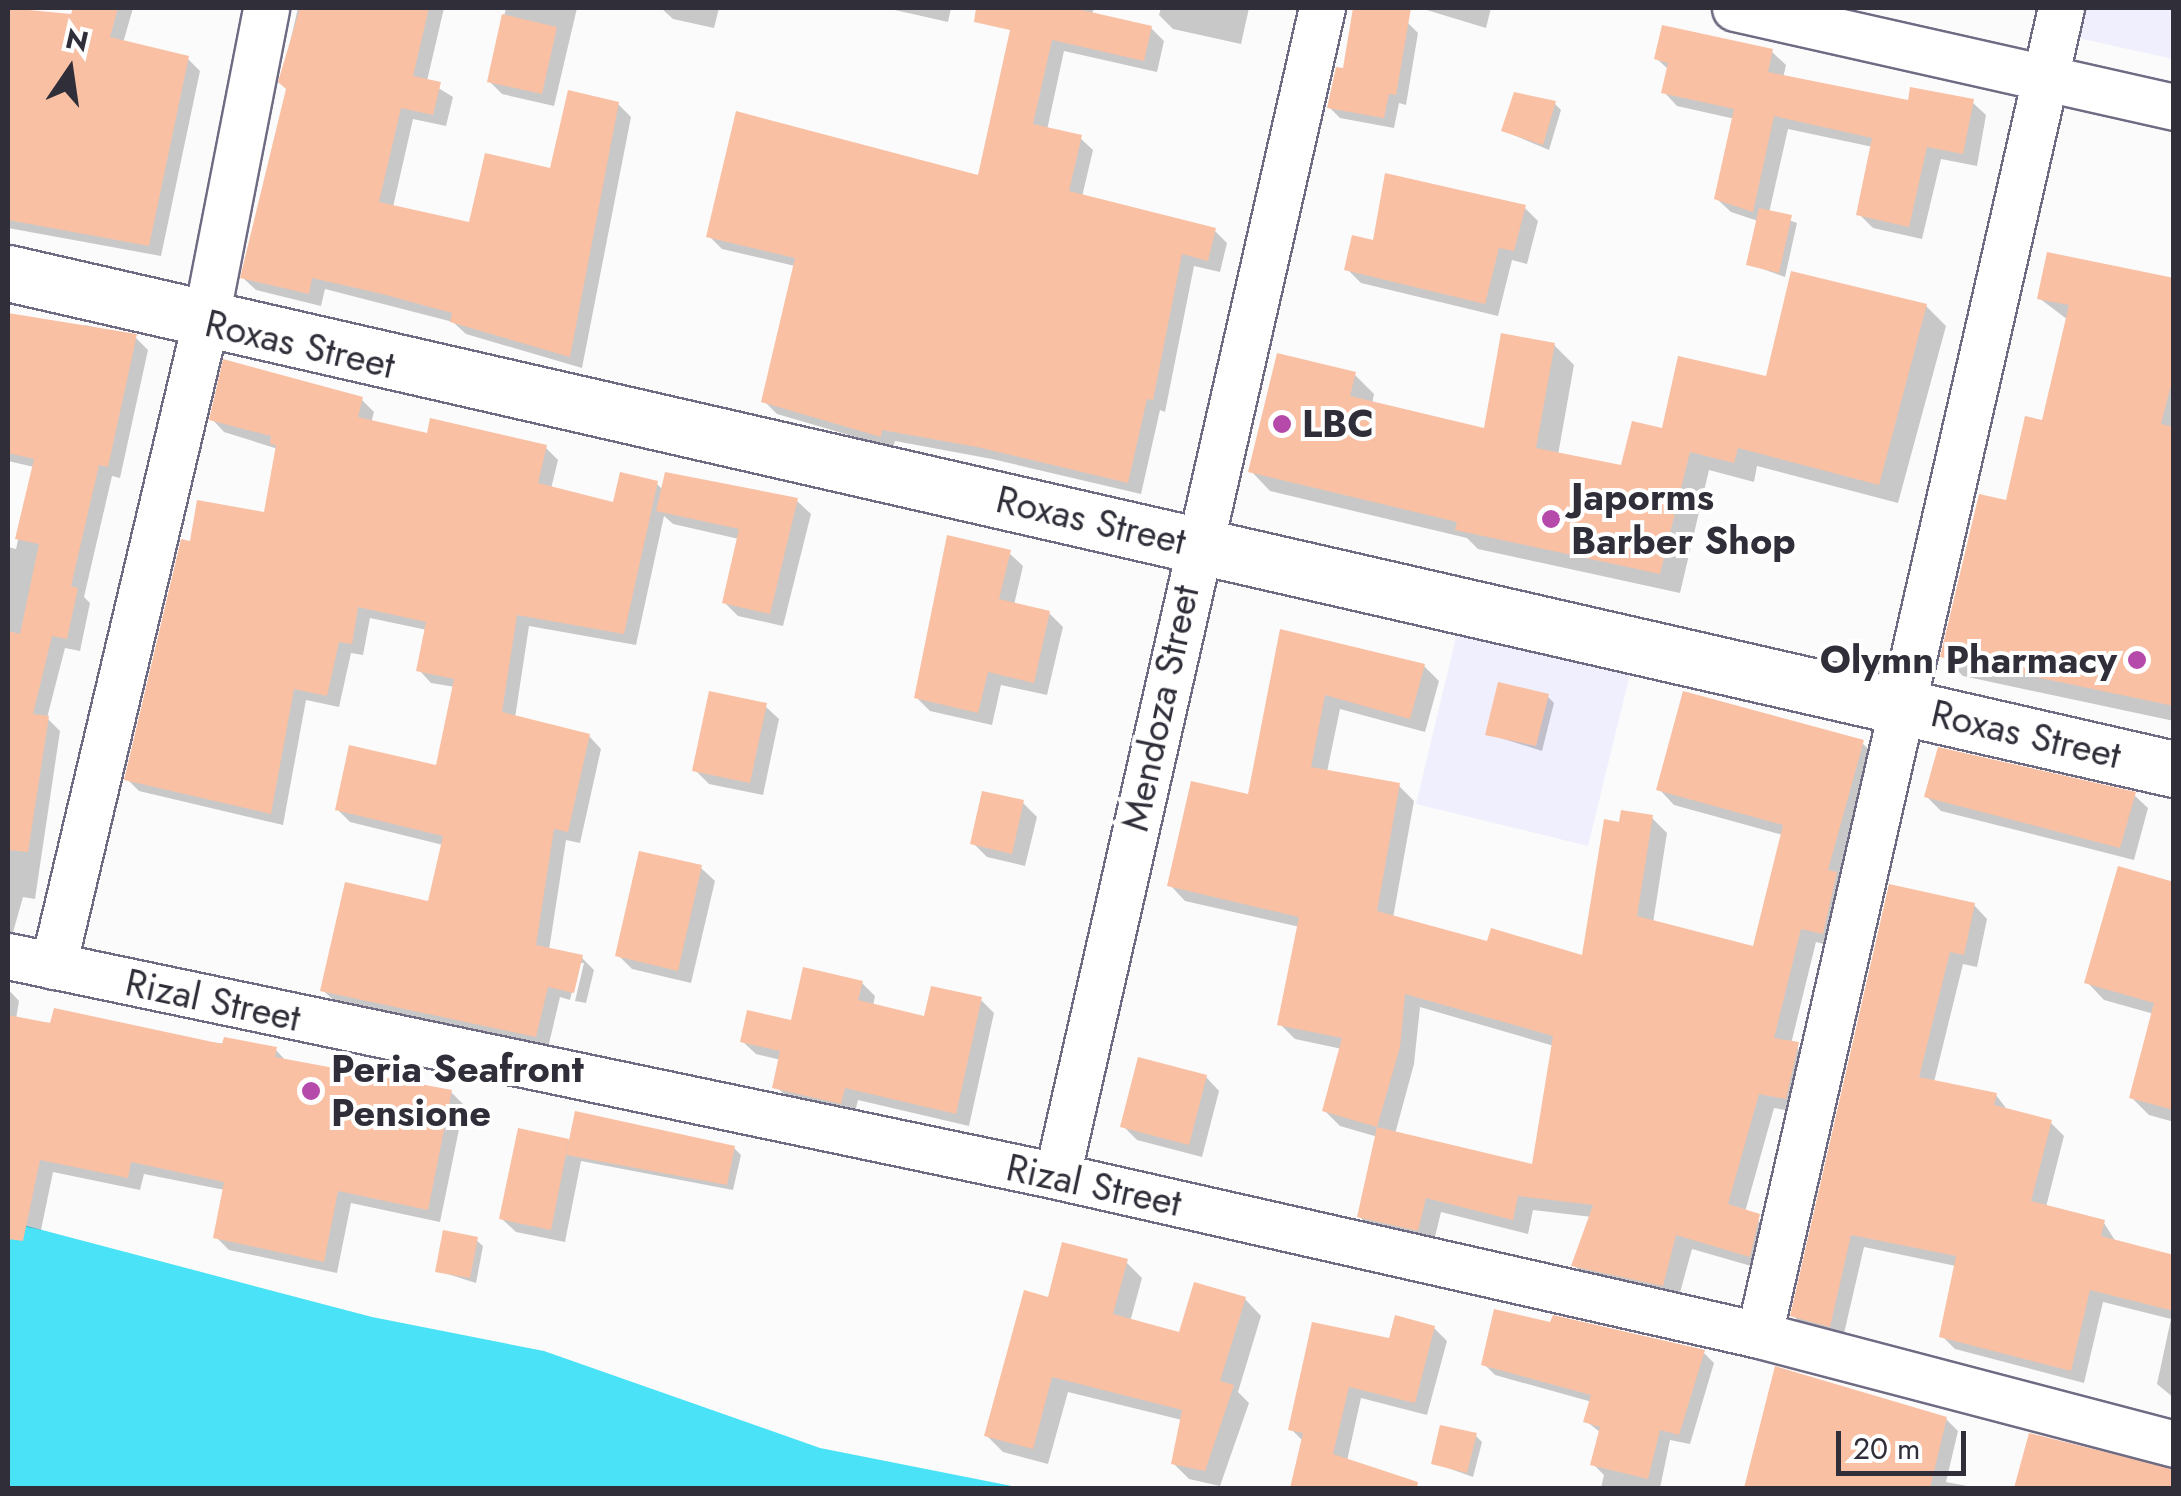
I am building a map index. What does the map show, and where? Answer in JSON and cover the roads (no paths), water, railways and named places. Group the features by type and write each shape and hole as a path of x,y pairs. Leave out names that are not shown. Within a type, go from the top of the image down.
{"main road":[{"name":"Roxas Street","path":"8,273 205,323 1197,544 2174,769"}],"street":[{"path":"53,966 205,323 266,8"},
{"name":"Mendoza Street","path":"1057,1176 1197,544 1322,8"},
{"path":"1735,8 2174,107"},
{"path":"1759,1335 2062,8"},
{"name":"Rizal Street","path":"8,956 1057,1176 1759,1335 2174,1444"}],"water":[{"path":"8,1221 372,1317 544,1351 820,1448 1022,1488 8,1488"}],"place":[{"name":"LBC","path":"1282,424"},
{"name":"Japorms Barber Shop","path":"1551,519"},
{"name":"Olymn Pharmacy","path":"2137,660"},
{"name":"Peria Seafront Pensione","path":"311,1091"}]}
